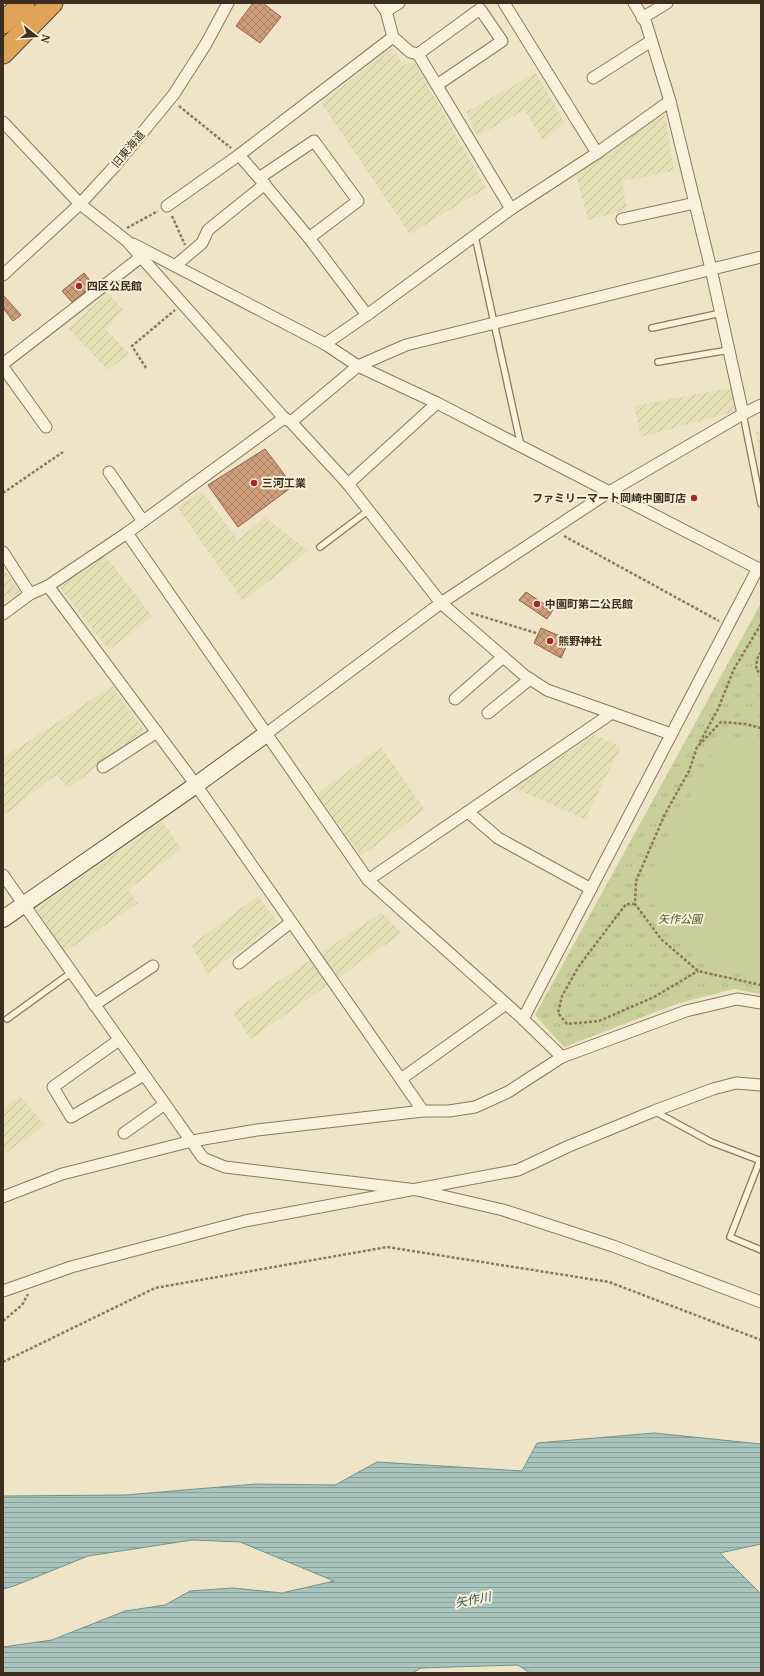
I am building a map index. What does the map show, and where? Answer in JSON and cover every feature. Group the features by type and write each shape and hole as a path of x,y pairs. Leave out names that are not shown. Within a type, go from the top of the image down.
{"highway":[{"path":"3,23 24,3"},
{"path":"3,53 52,3"}],"street":[{"name":"旧東海道","path":"3,275 80,204 115,166 170,98 206,44 228,3"},
{"path":"399,3 383,7 393,36 410,52 418,54 511,209"},
{"path":"504,3 597,153"},
{"path":"634,3 651,41 670,101 711,269 743,414"},
{"path":"642,18 667,3"},
{"path":"418,54 480,9 502,41 437,85"},
{"path":"167,206 239,155 393,36"},
{"path":"593,78 651,41"},
{"path":"324,344 367,315 511,209 597,153 670,101"},
{"path":"3,122 80,204 127,241 288,420 348,484 441,603 503,657 530,679 547,690 671,734"},
{"path":"175,266 202,243 208,230 262,181 314,141 358,201 309,238"},
{"path":"239,155 309,238 367,315"},
{"path":"622,219 695,203"},
{"path":"127,241 324,344 358,366 437,403 759,569 671,734 523,1019"},
{"path":"46,426 3,365 141,257"},
{"path":"3,614 30,594 48,586 143,522 288,420 358,366 406,345 711,269 761,258"},
{"path":"348,484 437,403"},
{"path":"3,919 196,785 441,603 609,492 761,405"},
{"path":"109,472 143,522"},
{"path":"127,533 368,880 523,1019 562,1057"},
{"path":"3,552 30,594"},
{"path":"48,586 196,785 423,1111"},
{"path":"454,699 503,657"},
{"path":"488,713 530,679"},
{"path":"368,880 612,713"},
{"path":"103,767 157,732"},
{"path":"468,812 498,838 591,889"},
{"path":"3,875 203,1158 225,1167 417,1190 503,1210 586,1236 761,1302"},
{"path":"238,963 291,922"},
{"path":"94,1005 153,966"},
{"path":"3,1197 62,1174 192,1141 257,1130 423,1111 449,1111 475,1107 508,1092 562,1057 686,1011 736,999 761,1003"},
{"path":"401,1079 506,1004"},
{"path":"119,1040 53,1087 71,1117 144,1075"},
{"path":"3,1291 71,1267 245,1221 518,1170 569,1146 654,1111 713,1090 736,1084 761,1085"},
{"path":"124,1133 165,1104"}],"lane":[{"path":"475,236 521,446"},
{"path":"652,328 721,313"},
{"path":"658,362 729,350"},
{"path":"743,414 761,504"},
{"path":"320,547 369,510"},
{"path":"7,1019 72,972"},
{"path":"654,1111 711,1142 760,1160 730,1237 761,1250"}],"path":[{"path":"170,98 239,155"},
{"path":"117,233 167,206 189,254"},
{"path":"146,368 132,346 183,304"},
{"path":"3,493 63,452"},
{"path":"552,530 728,626"},
{"path":"470,613 536,633"},
{"path":"761,624 734,669 718,709 697,747 689,772 665,814 636,881 635,904 661,939 698,971 761,985"},
{"path":"761,652 757,659 756,670 761,673"},
{"path":"697,747 721,722 746,724 761,728"},
{"path":"635,904 626,904 579,966 562,996 558,1013 567,1024 599,1021 654,997 698,971"},
{"path":"3,1362 155,1288 387,1247 609,1282 761,1340"},
{"path":"3,1321 22,1305 38,1278"}],"shaded area":[{"path":"392,48 404,65 414,61 486,188 410,234 321,103"},
{"path":"536,73 565,123 543,140 525,110 477,136 466,112"},
{"path":"665,113 674,171 622,181 627,210 588,220 576,175"},
{"path":"108,293 123,310 106,329 129,354 108,370 68,328"},
{"path":"731,388 736,411 641,437 634,406"},
{"path":"761,431 761,463 756,432"},
{"path":"202,492 238,540 265,517 308,551 243,601 177,507"},
{"path":"104,554 152,616 109,650 57,584"},
{"path":"6,571 20,592 3,603 3,573"},
{"path":"112,686 144,731 69,788 56,775 3,816 3,758"},
{"path":"594,735 621,747 585,819 514,788"},
{"path":"381,747 425,810 361,856 317,794"},
{"path":"162,821 181,849 128,890 138,903 65,952 36,909"},
{"path":"258,896 278,922 208,974 191,945"},
{"path":"381,913 402,933 251,1039 232,1012"},
{"path":"20,1096 45,1125 3,1155 3,1108"}],"green space":[{"name":"矢作公園","path":"761,603 761,994 734,989 679,1003 564,1047 535,1015"},
{"path":"749,735 761,740 761,978 717,969 707,964 653,903 649,886 652,868 717,744"}],"water":[{"name":"矢作川","path":"654,1433 761,1444 761,1544 720,1553 761,1594 761,1673 530,1673 518,1665 421,1668 412,1673 3,1673 3,1647 52,1640 125,1611 165,1605 190,1591 233,1588 282,1593 334,1581 240,1542 192,1540 88,1556 3,1589 3,1496 125,1495 256,1484 335,1485 377,1462 522,1471 537,1443"}],"building":[{"path":"253,3 263,3 281,17 260,43 236,26"},
{"path":"84,273 94,285 72,302 62,291"},
{"path":"3,295 21,315 13,321 3,308"},
{"path":"265,449 293,486 238,527 208,485"},
{"path":"526,592 553,610 547,619 519,600"},
{"path":"541,628 569,640 561,658 534,643"}],"place":[{"name":"四区公民館","path":"79,286"},
{"name":"三河工業","path":"254,483"},
{"name":"ファミリーマート岡崎中園町店","path":"694,498"},
{"name":"中園町第二公民館","path":"537,604"},
{"name":"熊野神社","path":"550,641"}]}
